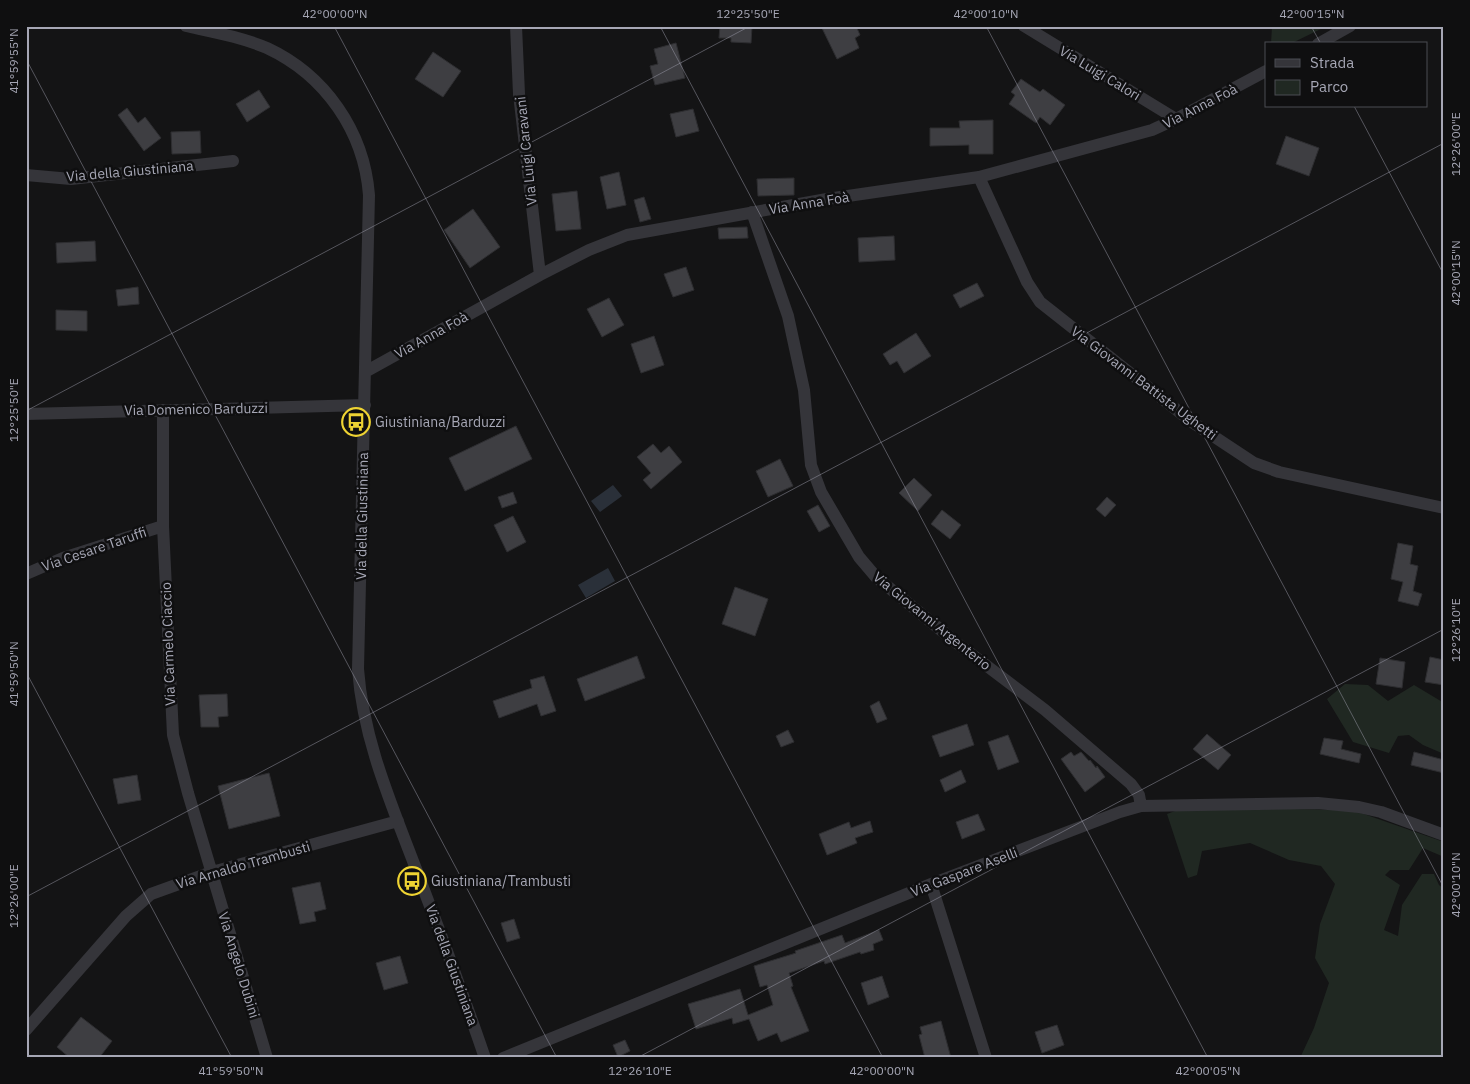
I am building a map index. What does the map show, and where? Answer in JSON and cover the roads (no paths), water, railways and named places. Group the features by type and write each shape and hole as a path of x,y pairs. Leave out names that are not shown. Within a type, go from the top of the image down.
{"street":[{"name":"Via della Giustiniana","path":"186,26 237,32 297,65 332,98 345,118 359,148 369,195 359,689 370,740 485,1058"},
{"name":"Via Luigi Caravani","path":"516,26 519,94 540,275"},
{"name":"Via Luigi Calori","path":"1024,26 1176,119"},
{"path":"1322,42 1350,26"},
{"name":"Via Anna Foà","path":"365,372 540,275 589,250 627,235 752,212 979,177 1152,130 1265,72"},
{"name":"Via della Giustiniana","path":"26,175 77,178 233,161"},
{"name":"Via Giovanni Battista Ughetti","path":"979,177 1027,282 1040,302 1192,422 1254,463 1279,472 1444,508"},
{"name":"Via Giovanni Argenterio","path":"752,212 788,316 804,390 811,465 822,492 858,556 876,577 958,644 1045,710 1131,784 1139,796 1141,806"},
{"name":"Via Domenico Barduzzi","path":"26,414 365,405"},
{"name":"Via Carmelo Ciaccio","path":"163,410 163,526 173,734 188,793 212,872"},
{"name":"Via Cesare Taruffi","path":"26,574 63,558 163,526"},
{"name":"Via Gaspare Aselli","path":"503,1058 931,884 1120,812 1141,806 1241,803 1326,804 1359,807 1381,812 1444,835"},
{"name":"Via Arnaldo Trambusti","path":"26,1030 137,905 151,894 212,872 398,821"},
{"name":"Via Angelo Dubini","path":"212,872 267,1058"},
{"path":"931,884 986,1058"}],"place":[{"name":"Giustiniana/Barduzzi","path":"356,422"},
{"name":"Giustiniana/Trambusti","path":"412,881"}]}
